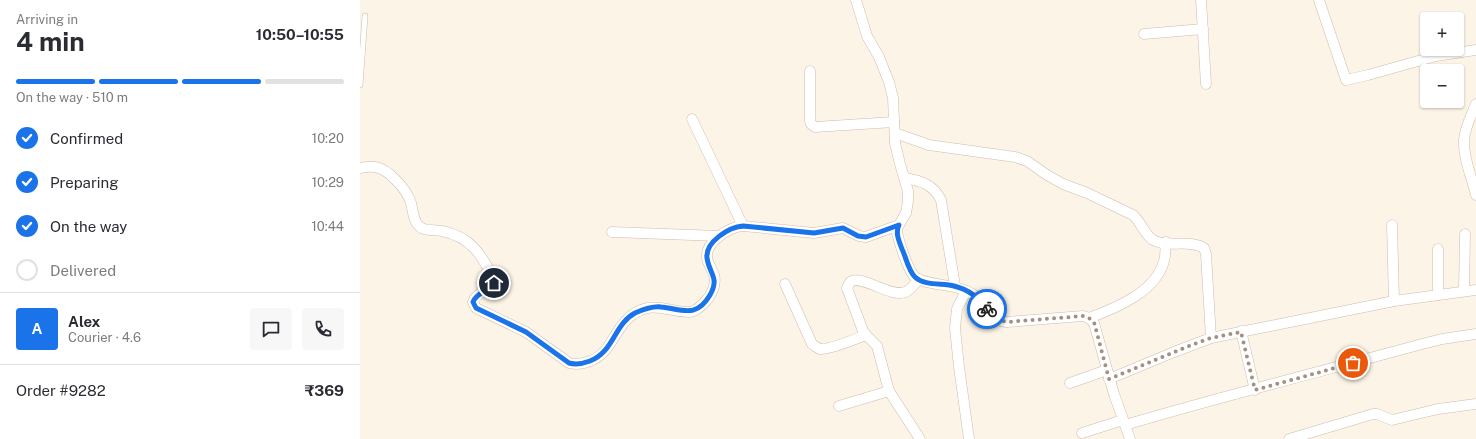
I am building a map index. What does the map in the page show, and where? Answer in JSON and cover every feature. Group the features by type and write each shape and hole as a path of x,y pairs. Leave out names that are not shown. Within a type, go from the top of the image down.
{"street":[{"path":"856,0 867,36 879,58 889,82 893,98 895,133 900,164 908,191 908,208 899,225 897,233 899,242 911,270 919,279 928,282 955,286 977,296 992,316 998,320 1007,322 1083,316 1089,318 1094,322 1108,374 1130,439"},
{"path":"1201,0 1206,84"},
{"path":"1319,0 1346,80 1436,56 1476,50"},
{"path":"1144,34 1203,29"},
{"path":"810,71 810,121 815,127 894,122"},
{"path":"1476,104 1470,118 1464,141 1465,155 1476,195"},
{"path":"692,119 743,226"},
{"path":"895,133 929,145 1015,157 1027,161 1063,184 1087,193 1133,215 1139,220 1150,237 1154,240 1201,246 1206,251 1211,338"},
{"path":"360,168 375,166 390,175 408,196 416,223 420,227 424,229 443,231 466,240 475,247 494,279 494,283 490,288 474,298 473,302 476,308 526,332 569,363 576,364 597,359 606,350 624,322 633,314 642,310 659,307 689,312 700,307 709,296 714,282 714,275 707,257 708,251 712,243 728,229 743,226 814,233 843,228 858,236 866,237 899,225"},
{"path":"905,178 921,180 938,193 941,200 955,286"},
{"path":"1392,225 1394,301"},
{"path":"612,232 719,236"},
{"path":"1464,291 1465,234"},
{"path":"1089,318 1123,304 1147,286 1160,271 1165,261 1166,242"},
{"path":"1438,249 1438,295"},
{"path":"919,279 907,292 903,293 852,281 850,282 848,288 866,335 874,342 879,350 889,391 920,439"},
{"path":"785,284 812,344 817,348 822,349 830,347 866,335"},
{"path":"966,290 957,309 956,328 959,367 969,439"},
{"path":"1070,383 1108,374 1211,338 1394,301 1476,290"},
{"path":"1241,332 1255,390"},
{"path":"1082,433 1255,390 1422,344 1442,339 1476,334"},
{"path":"839,406 889,391"},
{"path":"1289,439 1373,414 1377,414 1392,420 1438,409 1476,404"}],"lane":[{"path":"360,85 365,16"}],"way so far":[{"path":"987,309 992,316 998,320 1007,322 1083,316 1089,318 1094,322 1109,379 1194,344 1211,338 1241,332 1255,390 1353,363"}],"route":[{"path":"494,283 490,288 474,298 473,302 476,308 526,332 569,363 585,363 597,359 606,350 624,322 633,314 642,310 659,307 689,312 700,307 709,296 714,282 714,275 707,257 708,251 712,243 728,229 743,226 814,233 837,228 845,228 858,236 866,237 899,225 897,228 897,233 899,242 915,276 928,282 951,285 966,290 977,296 987,309"}]}
